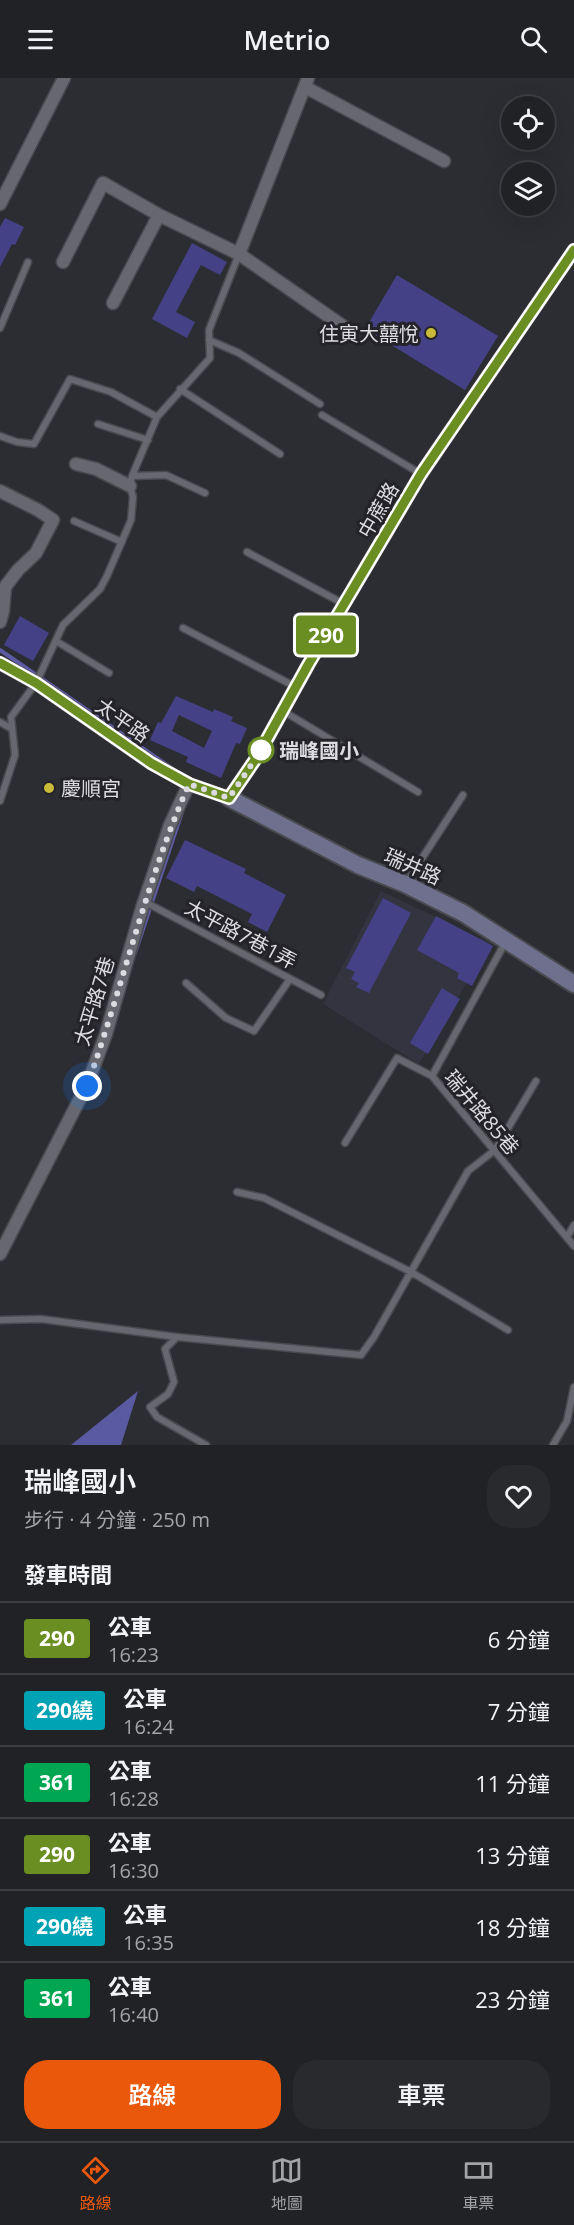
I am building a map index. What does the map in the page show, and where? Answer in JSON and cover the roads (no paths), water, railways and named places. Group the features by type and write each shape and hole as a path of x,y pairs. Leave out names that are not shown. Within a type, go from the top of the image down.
{"street":[{"path":"0,204 3,190 64,78"},
{"path":"239,254 306,82 444,161"},
{"path":"63,262 103,183 159,215 239,254 347,329"},
{"path":"113,303 159,215"},
{"name":"中蔗路","path":"229,798 257,757 421,474 574,250"},
{"path":"76,464 131,481"},
{"path":"0,491 54,520 36,553 18,570 5,587 0,622"},
{"name":"太平路","path":"0,663 36,683 129,748 189,784 229,798"},
{"name":"太平路7巷","path":"0,1254 87,1086 106,1034 145,902 171,825 189,784"},
{"name":"瑞井路","path":"229,798 358,865 405,884 463,913 574,984"}],"lane":[{"path":"0,801 15,755 10,717 36,683 63,625 100,589 130,520 133,497 131,481 157,417 210,358 209,330 239,254"},
{"path":"0,328 28,262"},
{"path":"209,340 239,353 320,404"},
{"path":"0,436 17,442 34,444 70,379 111,392 157,417"},
{"path":"180,389 280,454"},
{"path":"322,416 421,474"},
{"path":"98,424 148,440"},
{"path":"131,481 166,475 205,493"},
{"path":"74,521 122,542"},
{"path":"247,552 344,605"},
{"path":"183,628 296,687"},
{"path":"56,641 109,673"},
{"path":"283,711 418,792"},
{"path":"0,722 12,729"},
{"path":"0,776 8,780"},
{"path":"405,884 463,795"},
{"name":"太平路7巷1弄","path":"145,902 321,995"},
{"path":"432,1076 506,941"},
{"path":"186,983 226,1018 254,1031 290,979"},
{"name":"瑞井路85巷","path":"345,1143 397,1058 432,1076 574,1246"},
{"path":"0,1320 41,1319 177,1337 361,1355 468,1171 495,1150 536,1081"},
{"path":"237,1192 264,1198 411,1272 508,1330"},
{"path":"567,1237 574,1225"},
{"path":"177,1337 165,1349 174,1382 168,1394 150,1407 157,1417 206,1445"},
{"path":"554,1445 567,1421 574,1387"}],"waterway":[{"path":"0,650 170,767"},
{"path":"135,953 183,809"}],"place":[{"name":"住寅大囍悅","path":"431,333"},
{"name":"瑞峰國小","path":"261,750"},
{"name":"慶順宮","path":"49,788"}]}
